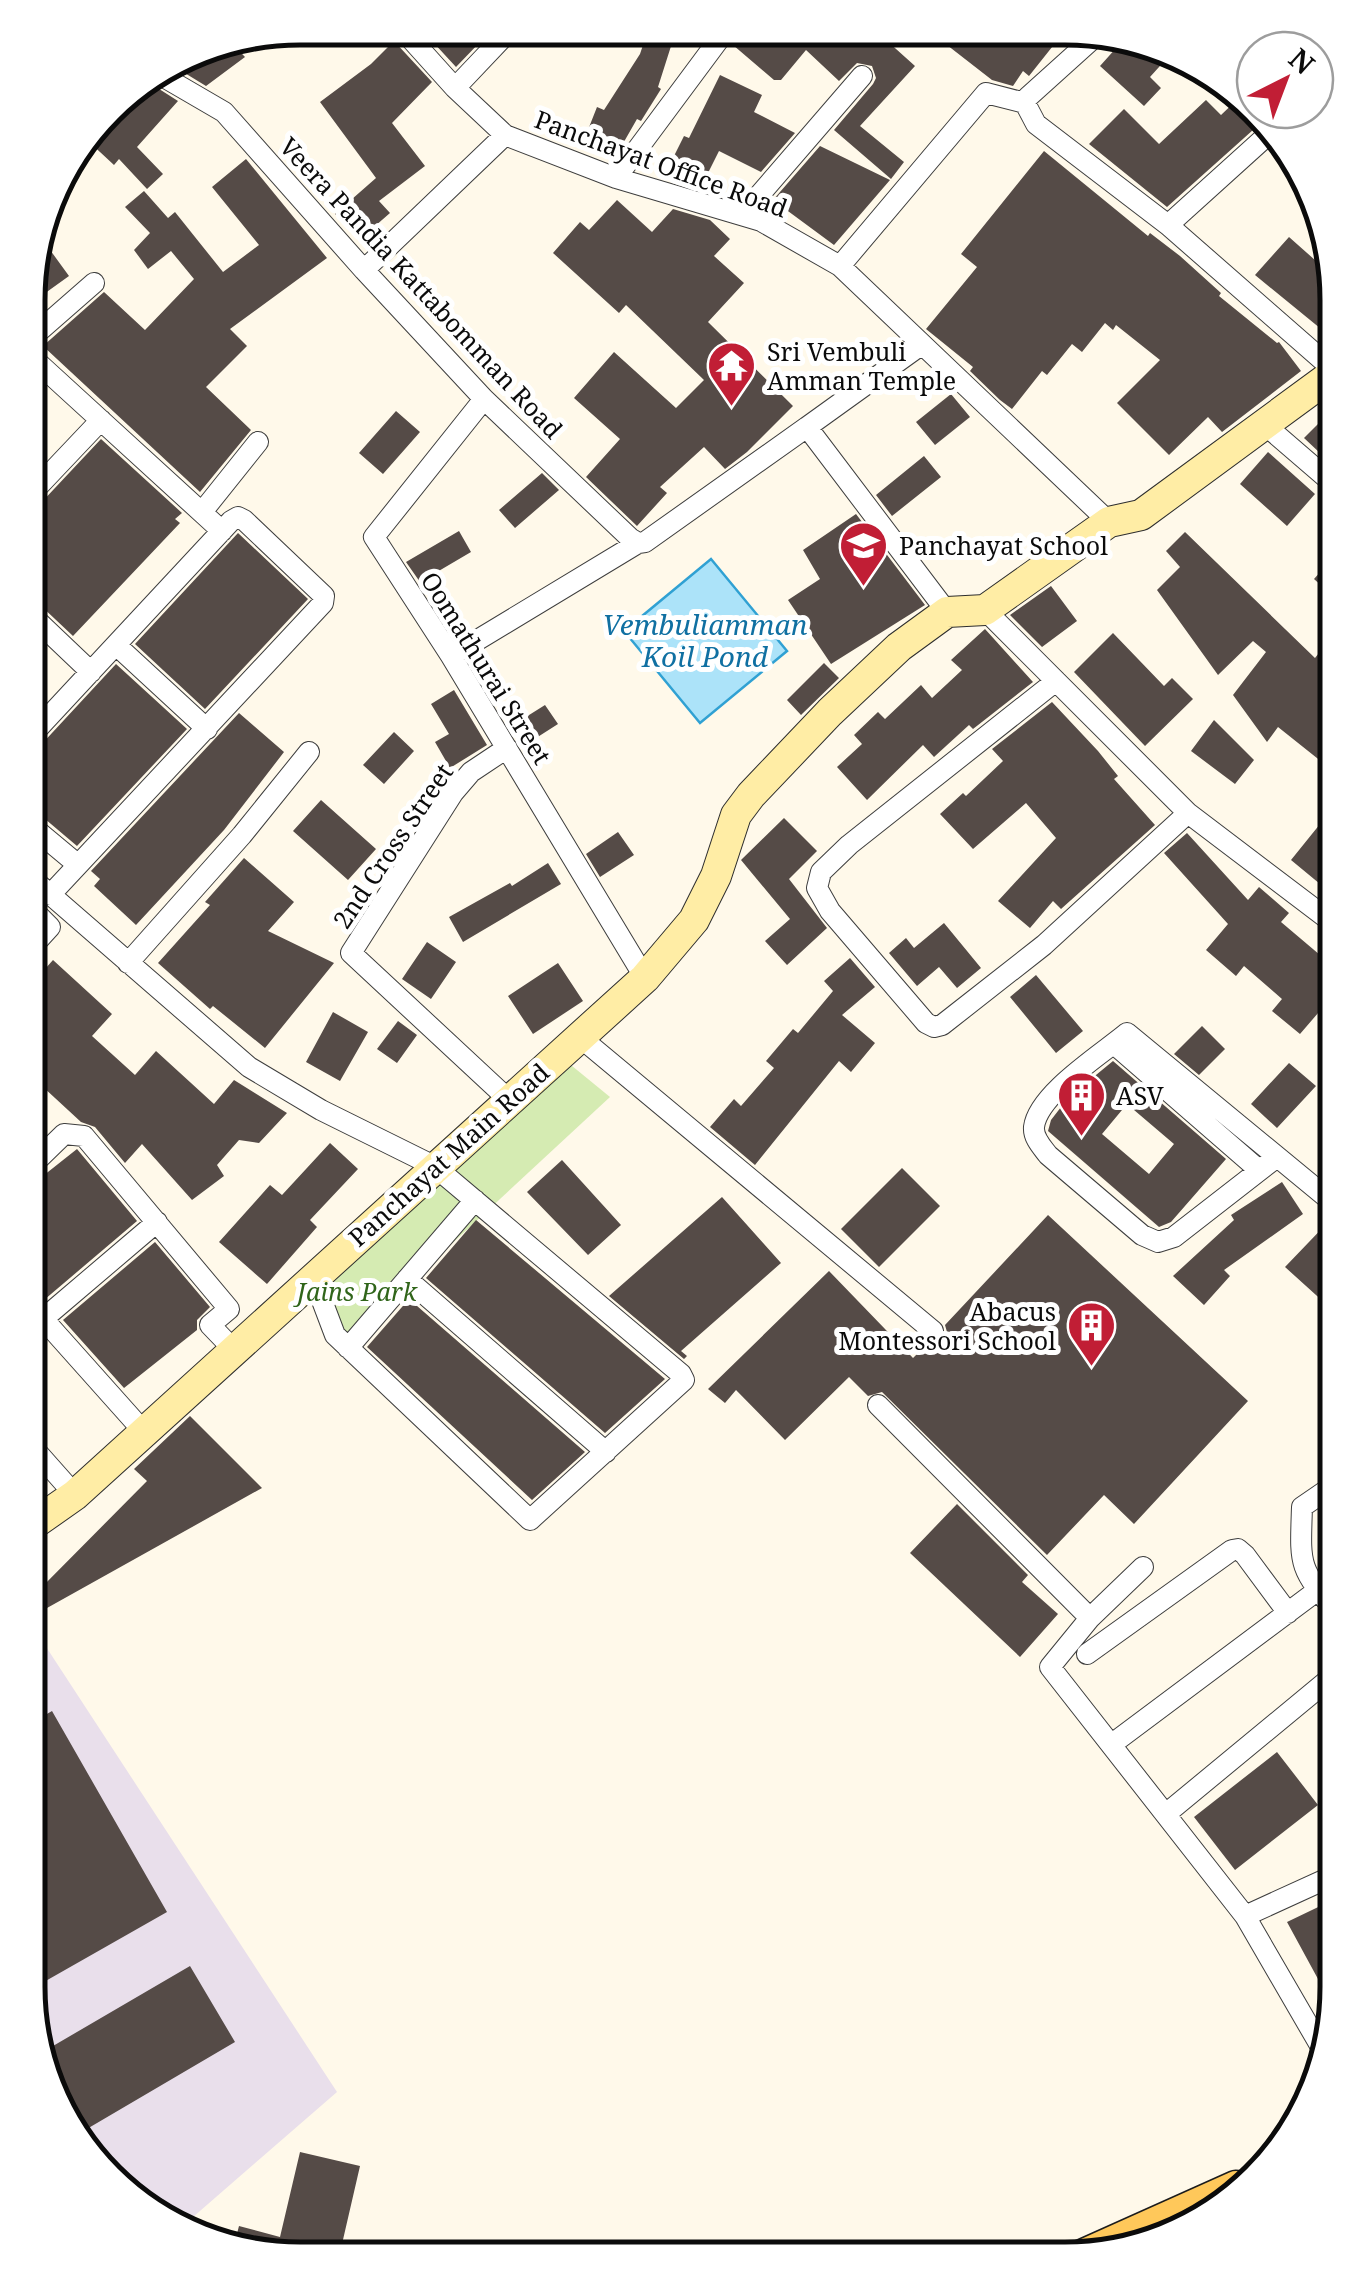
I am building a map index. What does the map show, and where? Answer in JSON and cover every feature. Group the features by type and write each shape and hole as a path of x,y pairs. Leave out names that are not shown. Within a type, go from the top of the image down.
{"main road":[{"path":"1139,2231 1200,2203"}],"street":[{"name":"Panchayat Office Road","path":"417,45 455,88 506,135 616,178 776,228 840,266 1110,522"},
{"path":"455,88 496,45"},
{"path":"616,178 715,45"},
{"path":"1083,46 1028,96 1028,114 1168,225 1320,356"},
{"path":"742,215 862,76"},
{"name":"Veera Pandia Kattabomman Road","path":"170,80 224,112 484,399 641,543"},
{"path":"840,266 986,93 1025,104"},
{"name":"Panchayat Office Road","path":"364,270 506,135"},
{"path":"1168,225 1262,140"},
{"path":"45,326 94,282"},
{"path":"451,656 641,543 921,345"},
{"path":"45,369 222,530"},
{"path":"807,427 947,612 985,610 1110,522 1141,514 1320,383"},
{"name":"Oomathurai Street","path":"484,399 374,537 451,656 645,978"},
{"path":"45,480 101,420"},
{"path":"1264,424 1320,472"},
{"path":"202,512 258,442"},
{"path":"45,721 231,520 244,520 324,596 323,604 50,895"},
{"path":"985,610 1188,813 1320,913"},
{"name":"Panchayat Main Road","path":"45,1516 76,1495 645,978 694,920 716,876 736,815 752,794 886,660 947,612"},
{"path":"45,628 91,672"},
{"path":"116,645 208,728"},
{"path":"1056,681 820,872 817,888 830,911 926,1023 942,1025 1044,945 1188,813"},
{"name":"2nd Cross Street","path":"507,748 471,772 453,793 351,953 509,1100"},
{"path":"128,963 242,835 309,752"},
{"path":"45,837 77,864"},
{"path":"45,890 249,1067 322,1110 434,1166 684,1380 530,1520 335,1335 321,1298 307,1283"},
{"path":"581,1038 932,1331"},
{"path":"1120,1038 1050,1097 1034,1126 1037,1140 1048,1155 1142,1236 1158,1242 1174,1237 1277,1156"},
{"path":"1120,1038 1319,1191"},
{"path":"1120,1038 1259,1170"},
{"path":"45,1152 64,1134 84,1136 229,1309 210,1325 234,1350"},
{"path":"348,1348 475,1200"},
{"path":"45,1316 157,1222"},
{"path":"407,1280 606,1452"},
{"path":"45,1320 144,1432"},
{"path":"878,1406 1090,1618"},
{"path":"45,1461 76,1495"},
{"path":"1112,1744 1318,1590 1301,1559 1302,1507 1319,1495"},
{"path":"1088,1654 1232,1550 1238,1549 1245,1555 1288,1613"},
{"path":"1143,1567 1090,1618 1050,1667 1245,1916 1315,2037"},
{"path":"1167,1813 1319,1687"},
{"path":"1245,1916 1319,1882"}],"shaded area":[{"path":"45,1645 337,2092 192,2218 145,2189 120,2167 79,2114 54,2053 46,2004"}],"green space":[{"name":"Jains Park","path":"566,1061 610,1097 350,1338 309,1298"}],"water":[{"name":"Vembuliamman Koil Pond","path":"711,559 787,651 700,723 624,631"}],"building":[{"path":"390,45 398,45 432,82 392,123 425,166 379,201 390,213 359,240 335,214 376,178 320,102"},
{"path":"436,45 477,45 456,67"},
{"path":"643,45 671,45 658,87 661,89 641,121 637,119 617,154 584,140 597,107 604,110"},
{"path":"733,45 892,45 915,66 860,126 904,162 891,179 834,130 873,84 876,78 872,66 857,63 839,81 806,50 781,80 774,80"},
{"path":"947,45 1054,45 1029,76 1023,71 1013,86 992,80"},
{"path":"1114,50 1162,64 1150,77 1161,88 1144,106 1100,66"},
{"path":"241,52 245,57 206,86 184,73 234,54"},
{"path":"720,75 762,95 754,112 795,133 761,172 719,151 700,189 665,174 684,136 689,138"},
{"path":"158,88 178,101 137,147 163,174 147,189 119,159 114,165 96,148 132,108"},
{"path":"1206,100 1221,115 1230,107 1235,111 1235,130 1253,130 1167,207 1089,144 1124,109 1159,144"},
{"path":"820,146 890,180 834,245 773,200"},
{"path":"1044,151 1148,236 1150,233 1180,256 1221,293 1219,296 1279,342 1301,371 1222,432 1208,417 1169,455 1117,403 1160,360 1116,325 1113,330 1105,323 1082,352 1072,344 1047,375 1042,371 1012,409 1000,400 970,371 973,367 926,329 977,267 961,254"},
{"path":"246,159 327,258 230,329 247,346 206,387 251,430 200,492 45,344 104,292 145,330 194,279 171,251 148,269 134,250 150,233 125,207 144,191 168,218 175,212 223,272 259,245 212,187"},
{"path":"617,200 652,232 673,209 710,220 730,239 714,256 744,283 708,322 793,406 725,469 704,447 660,487 667,493 637,526 586,477 620,439 574,398 614,352 676,408 704,380 626,305 619,313 553,253 580,222 589,230"},
{"path":"1289,237 1317,262 1320,328 1255,275"},
{"path":"50,251 69,276 45,293"},
{"path":"951,394 970,417 935,445 916,422"},
{"path":"396,411 420,432 383,474 359,453"},
{"path":"1320,422 1320,453 1304,438"},
{"path":"101,439 182,513 175,519 180,523 73,636 45,610 45,499"},
{"path":"1268,452 1315,494 1287,526 1240,484"},
{"path":"924,456 941,477 892,516 876,495"},
{"path":"542,473 559,490 515,528 499,510"},
{"name":"Panchayat School","path":"856,514 925,605 831,664 788,600 820,579 803,550"},
{"path":"459,531 471,552 420,582 406,562"},
{"path":"1185,532 1315,658 1320,652 1320,760 1278,727 1267,742 1233,695 1266,652 1253,641 1218,675 1157,590 1180,567 1166,551"},
{"path":"238,533 308,599 205,709 135,644"},
{"path":"1051,586 1077,621 1042,647 1010,615"},
{"path":"985,629 1033,682 973,729 969,725 934,757 923,745 867,800 837,767 862,744 854,735 878,712 885,719 921,685 932,698 962,670 951,660"},
{"path":"1113,633 1164,686 1172,678 1193,699 1145,746 1074,672"},
{"path":"824,663 839,678 801,715 787,700"},
{"path":"116,664 187,729 77,846 45,819 45,741"},
{"path":"454,690 487,745 450,768 435,742 449,734 431,704"},
{"path":"1052,702 1098,751 1118,776 1114,779 1155,825 1061,909 1053,901 1030,928 998,901 1056,838 1026,803 973,849 940,814 1003,761 992,749"},
{"path":"545,705 558,724 522,747 510,727"},
{"path":"239,713 284,752 224,830 136,925 94,886 100,879 91,871"},
{"path":"1214,720 1254,760 1235,784 1191,751"},
{"path":"394,732 414,751 384,784 363,765"},
{"path":"321,800 376,849 348,880 293,831"},
{"path":"784,818 817,851 789,879 827,928 787,965 765,941 790,919 741,860"},
{"path":"1320,824 1320,884 1291,860"},
{"path":"618,832 634,855 600,877 586,854"},
{"path":"1187,833 1248,900 1259,887 1289,913 1281,922 1320,955 1320,1011 1300,1034 1272,1011 1282,999 1244,966 1236,976 1206,950 1228,924 1164,853"},
{"path":"244,858 294,902 268,931 334,963 265,1048 213,1006 210,1009 158,963 210,905 205,902"},
{"path":"548,863 561,884 463,942 449,917"},
{"path":"944,923 981,968 957,988 939,967 917,986 889,953 906,938 914,948"},
{"path":"427,942 456,962 431,999 402,979"},
{"path":"850,958 875,987 842,1015 875,1043 851,1072 839,1061 755,1165 710,1127 734,1099 741,1106 774,1068 766,1061 793,1029 798,1033 833,991 824,981"},
{"path":"53,960 112,1014 92,1036 135,1075 156,1051 214,1104 234,1080 287,1113 259,1143 239,1140 217,1165 224,1176 192,1200 142,1144 125,1163 95,1127 81,1122 45,1089 45,969"},
{"path":"558,963 583,1001 533,1034 508,996"},
{"path":"1036,975 1083,1031 1056,1053 1010,997"},
{"path":"333,1012 368,1032 340,1081 306,1062"},
{"path":"398,1021 417,1035 397,1063 377,1049"},
{"path":"1202,1026 1225,1049 1199,1075 1174,1054"},
{"name":"ASV","path":"1113,1061 1226,1159 1171,1222 1159,1227 1048,1131 1051,1120 1068,1098","holes":["1127,1104 1174,1144 1149,1174 1102,1134"]},
{"path":"1289,1063 1316,1086 1277,1128 1251,1104"},
{"path":"330,1143 358,1169 310,1220 317,1227 267,1284 219,1242 270,1185 282,1195"},
{"path":"77,1149 137,1221 45,1299 45,1174"},
{"path":"562,1160 621,1225 588,1255 527,1192"},
{"path":"902,1168 940,1206 879,1267 841,1229"},
{"path":"1282,1182 1303,1214 1224,1270 1230,1276 1204,1305 1173,1276 1234,1220 1231,1215"},
{"path":"722,1197 781,1263 681,1351 687,1356 684,1359 609,1296"},
{"path":"1048,1215 1248,1401 1134,1524 1104,1495 1047,1555 882,1392 868,1396 849,1377 785,1440 736,1390 725,1403 708,1389 829,1271 913,1358 928,1343 943,1340 945,1325"},
{"path":"476,1220 665,1379 605,1433 426,1278"},
{"path":"1319,1231 1319,1298 1285,1267"},
{"path":"155,1242 210,1307 197,1320 197,1330 124,1388 63,1320"},
{"path":"409,1299 585,1452 532,1500 367,1347"},
{"path":"190,1416 262,1488 47,1608 45,1584 147,1481 134,1469"},
{"path":"957,1504 1028,1575 1022,1582 1058,1614 1020,1657 910,1553"},
{"path":"52,1711 167,1912 45,1981 45,1715"},
{"path":"1277,1752 1318,1805 1235,1870 1194,1817"},
{"path":"1319,1907 1319,1979 1318,1979 1287,1922"},
{"path":"190,1966 235,2042 89,2128 64,2085 52,2046"},
{"path":"300,2152 360,2166 342,2242 267,2240 237,2234 239,2226 280,2237"}],"place":[{"name":"Sri Vembuli Amman Temple","path":"732,408"},
{"name":"Panchayat School","path":"864,588"},
{"name":"ASV","path":"1081,1138"},
{"name":"Abacus Montessori School","path":"1091,1368"}]}
